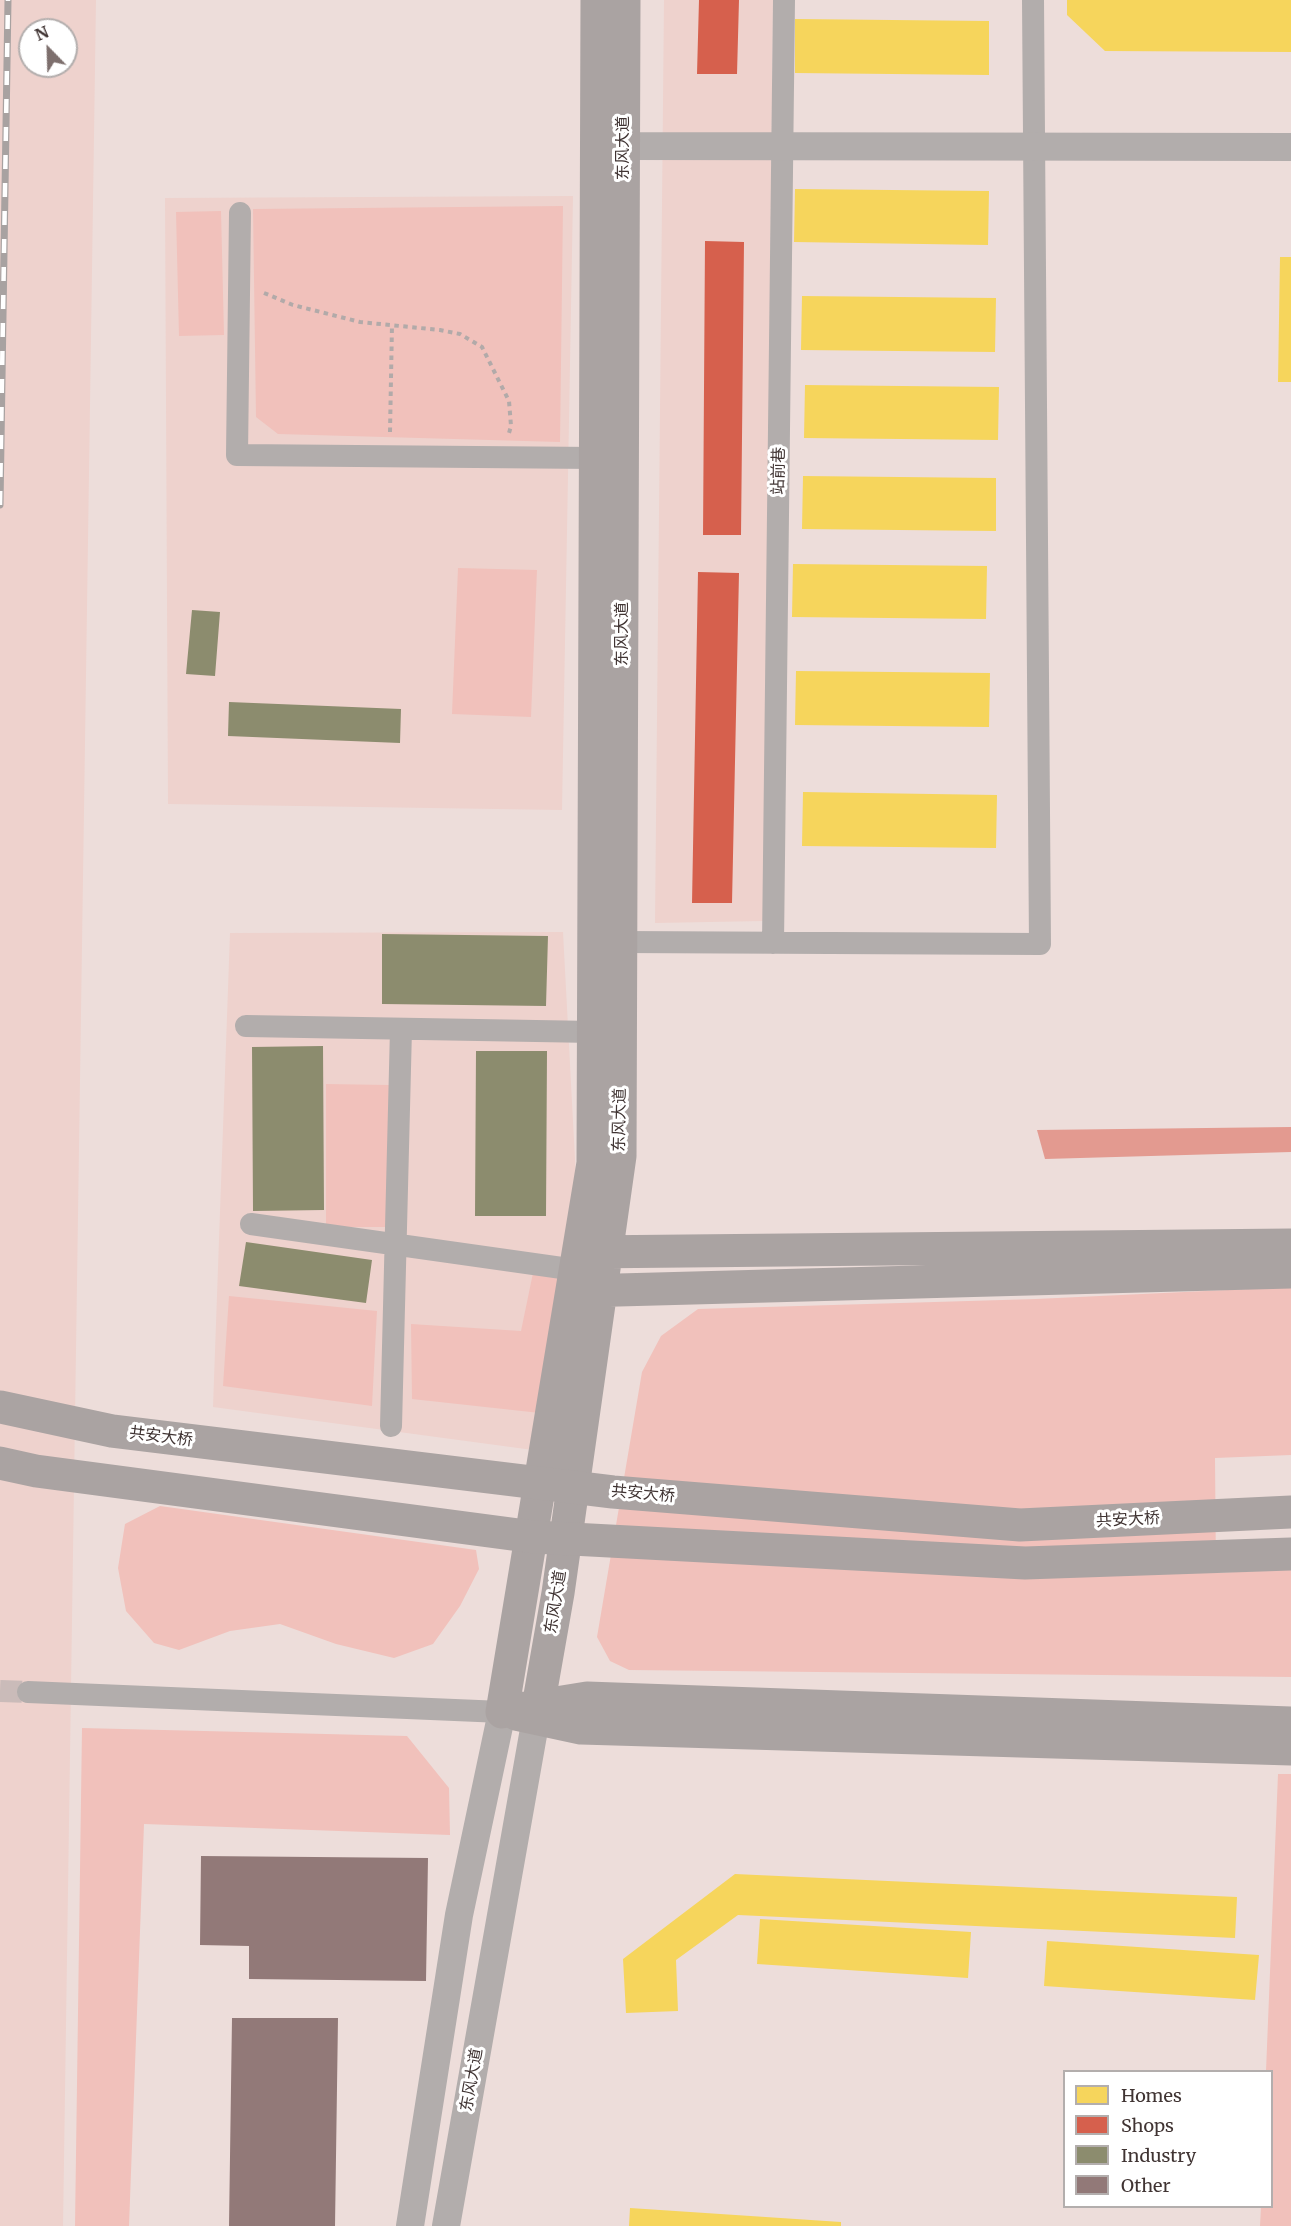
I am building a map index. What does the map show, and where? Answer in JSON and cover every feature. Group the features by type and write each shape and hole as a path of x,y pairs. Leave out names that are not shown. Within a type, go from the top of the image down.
{"main road":[{"path":"597,0 610,144 596,458 593,1163 587,1271 502,1712 537,1712 587,1698 1291,1723"},
{"name":"东风大道","path":"537,1712 558,1593 587,1271 620,1156 621,942 610,144 624,0"},
{"path":"587,1271 1291,1245"},
{"path":"587,1271 1291,1272"},
{"name":"共安大桥","path":"0,1407 112,1431 601,1491 706,1500 1020,1525 1291,1512"},
{"path":"0,1463 36,1471 534,1537 1025,1563 1291,1554"},
{"path":"537,1712 581,1728 1291,1749"}],"street":[{"name":"站前巷","path":"772,943 784,0"},
{"path":"621,942 1040,944 1033,0"},
{"path":"610,144 783,147 1291,147"},
{"path":"240,213 237,455 596,458"},
{"path":"246,1026 594,1032"},
{"path":"391,1426 401,1029"},
{"path":"250,1224 587,1271"},
{"path":"28,1692 502,1712 459,1915 410,2226"},
{"name":"东风大道","path":"446,2226 537,1712"}],"path":[{"path":"239,284 293,305 360,322 460,334 482,347 508,401 511,426 503,457"},
{"path":"390,457 392,325"}],"shaded area":[{"path":"0,0 96,0 63,2226 0,2226"},
{"path":"664,0 773,0 764,921 655,923"},
{"path":"573,196 562,810 168,804 165,198"},
{"path":"563,206 560,442 278,434 256,417 253,209"},
{"path":"221,211 224,335 179,336 176,212"},
{"path":"458,568 537,570 531,717 452,714"},
{"path":"563,932 576,1178 533,1450 213,1407 230,933"},
{"path":"326,1084 389,1085 388,1227 326,1227"},
{"path":"1291,1127 1291,1152 1045,1159 1037,1130"},
{"path":"533,1273 559,1277 540,1413 412,1399 411,1324 521,1331"},
{"path":"1291,1287 1291,1455 1215,1458 1216,1573 1291,1569 1291,1677 629,1670 610,1661 597,1637 642,1372 661,1336 698,1309 1036,1299"},
{"path":"229,1296 377,1311 372,1406 223,1386"},
{"path":"160,1506 476,1550 479,1569 460,1606 433,1644 394,1658 336,1644 280,1624 230,1631 179,1650 154,1643 126,1611 118,1568 125,1524"},
{"path":"82,1728 407,1736 449,1788 450,1835 144,1824 129,2226 75,2226"},
{"path":"1278,1774 1291,1774 1291,2226 1260,2226 1261,2208 1273,2208 1273,2070 1266,2070"}],"building: Homes":[{"path":"1067,0 1291,0 1291,52 1105,51 1067,15"},
{"path":"795,19 989,21 989,75 795,73"},
{"path":"795,189 989,191 988,245 794,242"},
{"path":"1280,257 1291,257 1291,382 1278,382"},
{"path":"802,296 996,298 995,352 801,350"},
{"path":"805,385 999,387 998,440 804,438"},
{"path":"803,476 996,478 996,531 802,529"},
{"path":"793,564 987,566 986,619 792,617"},
{"path":"796,671 990,673 989,727 795,725"},
{"path":"803,792 997,795 996,848 802,846"},
{"path":"735,1874 1237,1897 1235,1938 738,1915 676,1960 678,2011 626,2013 623,1959"},
{"path":"760,1919 971,1932 968,1978 757,1964"},
{"path":"1047,1941 1259,1955 1255,2000 1044,1986"},
{"path":"630,2208 841,2222 841,2226 629,2226"}],"building: Shops":[{"path":"699,0 739,0 737,74 697,74"},
{"path":"705,241 744,242 741,535 703,535"},
{"path":"698,572 739,573 732,903 692,903"}],"building: Industry":[{"path":"192,610 220,612 215,676 186,674"},
{"path":"229,702 401,709 400,743 228,736"},
{"path":"382,934 548,936 546,1006 382,1004"},
{"path":"323,1046 324,1210 253,1211 252,1047"},
{"path":"476,1051 547,1051 546,1216 475,1216"},
{"path":"246,1242 372,1260 366,1303 239,1286"}],"building: Other":[{"path":"201,1856 428,1858 426,1981 249,1979 249,1946 200,1945"},
{"path":"232,2018 338,2018 335,2226 229,2226"}],"tunnel":[{"path":"0,1691 28,1692"}],"railway":[{"path":"0,505 8,0"}]}
